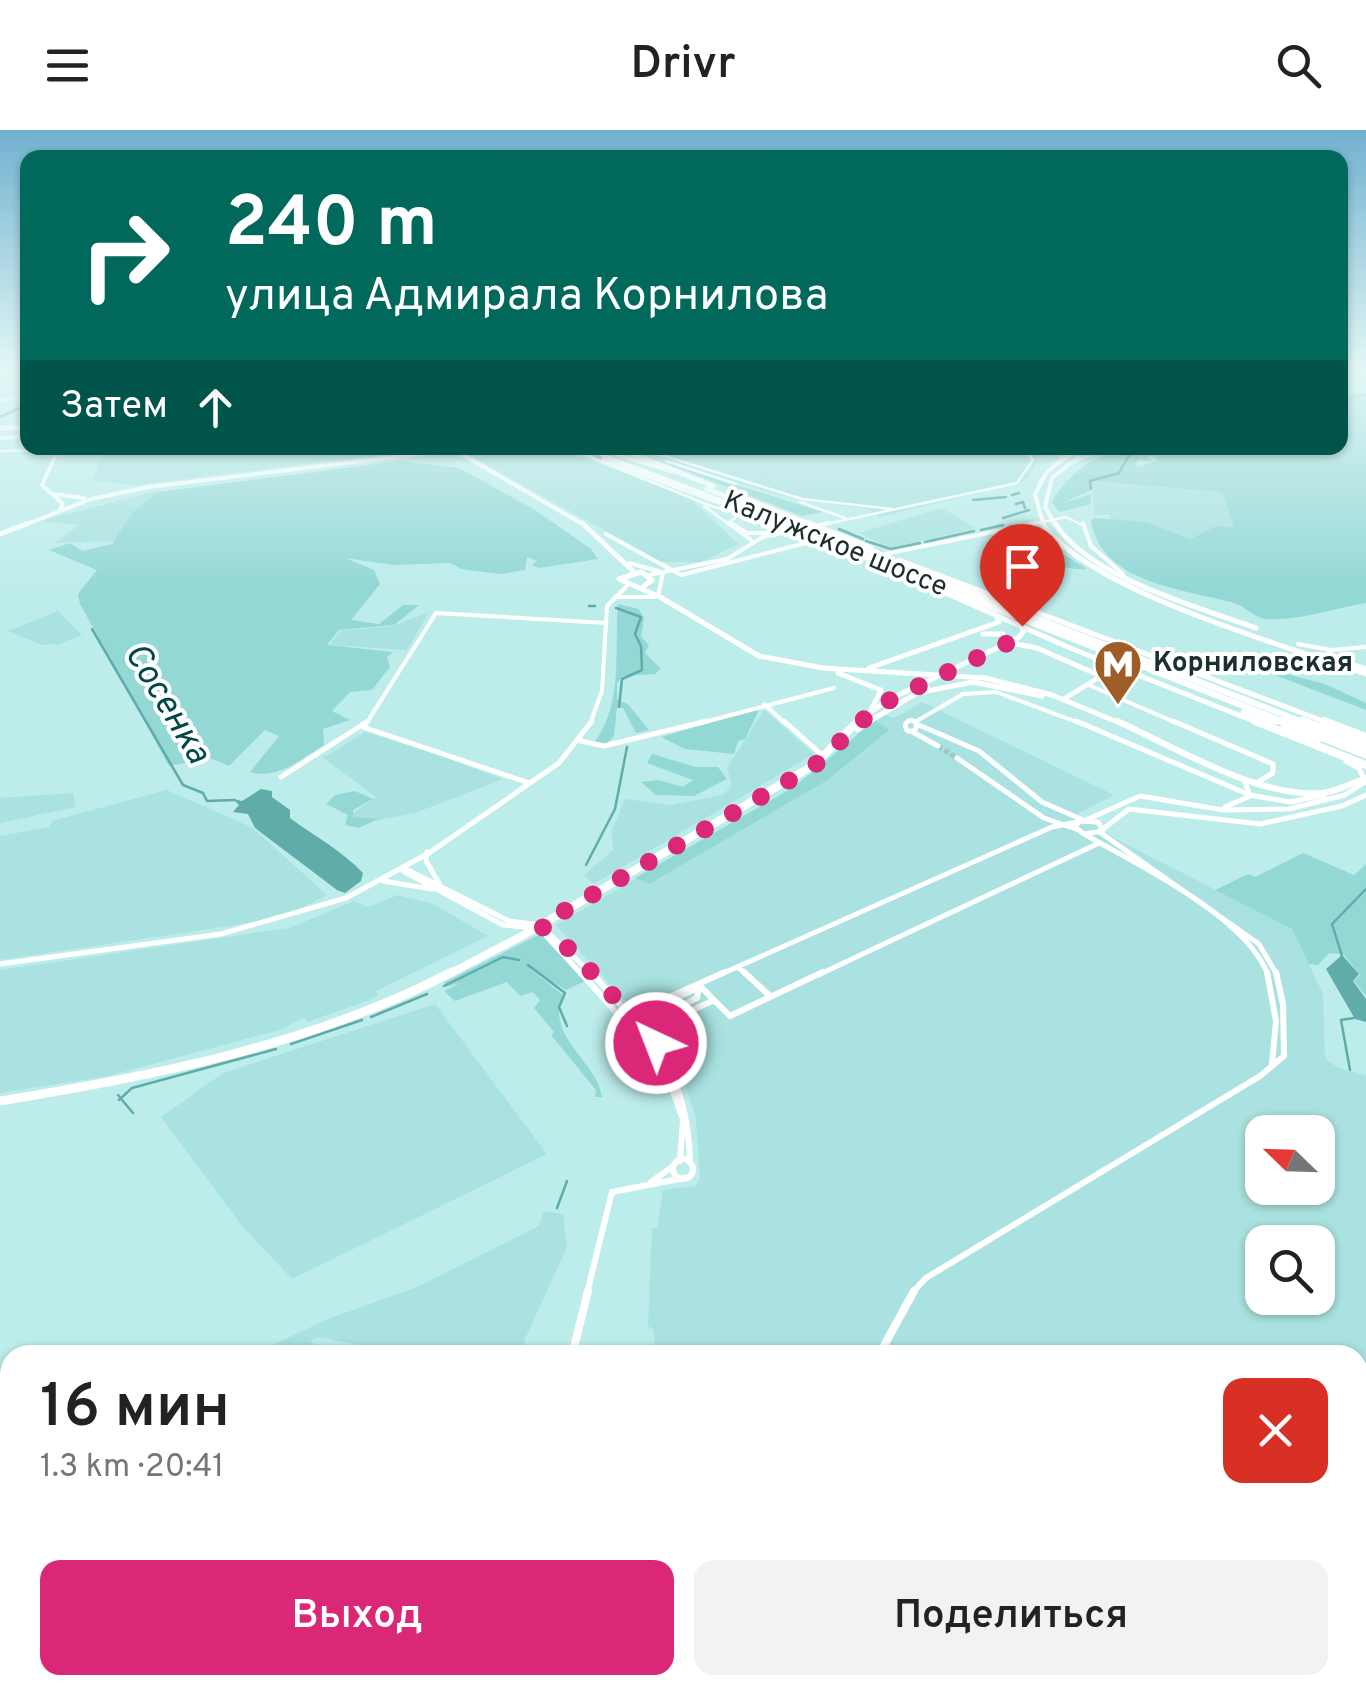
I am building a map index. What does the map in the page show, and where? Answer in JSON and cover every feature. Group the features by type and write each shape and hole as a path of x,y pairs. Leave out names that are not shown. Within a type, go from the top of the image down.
{"highway":[{"path":"636,455 886,554 949,584"},
{"path":"604,460 771,516"},
{"name":"Калужское шоссе","path":"707,489 1366,739"},
{"name":"Калужское шоссе","path":"771,516 818,540 1366,759"}],"main road":[{"name":"Калужское шоссе","path":"608,455 771,516"},
{"name":"Калужское шоссе","path":"609,455 707,489"},
{"path":"613,455 684,476"},
{"path":"1071,455 1040,481 1034,500 1040,520 1067,549 1120,579 1366,671"},
{"path":"1081,455 1050,481 1044,501 1048,518 1075,548 1123,574 1298,644 1330,653 1366,671"},
{"path":"900,560 1366,739"},
{"path":"892,570 1198,694 1295,726 1366,739"},
{"path":"0,1102 152,1074 304,1033 403,996 539,926 825,758 871,710 1022,635 1020,625"},
{"path":"843,740 907,696 1016,644 1050,634 1213,705 1322,748 1366,759"},
{"path":"1213,705 1366,759"}],"street":[{"path":"56,455 42,484 63,504 58,512"},
{"path":"2,536 90,499 191,480 396,455"},
{"path":"466,455 589,527 634,572"},
{"path":"585,455 697,500 783,525"},
{"path":"664,455 701,475 848,518"},
{"path":"670,455 742,483 798,498 905,508"},
{"path":"697,500 744,538 755,537 1020,482 1034,459 1030,455"},
{"path":"1040,481 1064,455"},
{"path":"1050,481 1091,455"},
{"path":"701,475 712,474 712,469"},
{"path":"707,489 771,516 818,522 834,513"},
{"path":"50,494 90,499"},
{"path":"834,513 834,506 847,505"},
{"path":"869,507 876,512 870,516"},
{"path":"718,517 750,516"},
{"path":"886,554 1056,517 1082,522 1096,552 1123,574"},
{"path":"731,518 730,524 755,537"},
{"path":"606,534 681,575 818,540"},
{"path":"627,586 619,578 634,572 649,576 727,559 755,537"},
{"path":"744,538 745,547"},
{"path":"629,563 666,571"},
{"path":"662,599 658,585 666,571"},
{"path":"0,964 289,918 402,868 529,783 582,741 600,709 606,609 627,586 644,586 652,581 649,576"},
{"path":"644,586 732,646 878,688 882,694 871,710"},
{"path":"612,598 633,593 662,599"},
{"path":"281,777 363,727 436,612 606,623"},
{"path":"853,671 978,632 999,622 994,614"},
{"path":"934,672 916,663 921,655 988,633 1006,635 1006,644"},
{"path":"907,696 973,682 1062,700 1101,679 1096,673 1033,646 1016,644"},
{"path":"1330,653 1366,647"},
{"path":"818,668 934,672 1017,684 1284,790 1331,792"},
{"path":"1090,686 1275,766 1262,781 1242,780"},
{"path":"582,741 604,746 622,743 834,688"},
{"path":"938,746 908,730 927,714 968,692 1000,692 1213,780 1280,802 1308,800 1366,778"},
{"path":"764,704 825,758"},
{"path":"884,1345 910,1295 926,1278 1260,1076 1287,1049 1287,1021 1276,972 1260,944 1102,831 1056,812 979,751 917,724"},
{"path":"363,727 529,783"},
{"path":"1131,729 1250,787 1250,796 1221,808"},
{"path":"629,1015 1062,825 1081,823 1140,796 1166,804 1221,808 1312,807 1365,782 1359,768 1322,748"},
{"path":"958,758 1062,825"},
{"path":"1084,834 1102,831 1129,809 1260,824 1342,806 1366,795"},
{"path":"1056,812 1084,817 1101,813"},
{"path":"1081,823 1084,834 1256,949 1272,997 1276,1044 1272,1064"},
{"path":"699,985 730,1016 1098,842"},
{"path":"427,852 426,860 438,887"},
{"path":"402,868 504,925 510,932 506,944"},
{"path":"380,881 438,887 510,921 539,926 575,954 646,1032 681,1088 690,1118 690,1162 694,1170 688,1177 612,1192 574,1345"},
{"path":"504,925 539,926 663,1065 684,1119 680,1161"},
{"path":"738,968 771,997"},
{"path":"639,1010 672,1010 697,998 699,985"},
{"path":"646,1032 714,1000"},
{"path":"650,1182 680,1161 690,1162"},
{"path":"672,1167 676,1176 688,1177"}],"shaded area":[{"path":"1348,441 1366,441 1366,603 1291,618 1263,618 1234,603 1170,587 1127,571 1110,558 1098,541 1091,520 1147,522 1190,539 1216,526 1234,527 1222,492 1092,481 1091,490 1060,504 1091,494 1091,504 1059,512 1052,502 1069,479 1105,455 1148,455 1153,461 1139,460 1134,465 1139,467 1157,461 1154,455 1348,455"},
{"path":"102,455 379,455 133,485 92,480"},
{"path":"470,455 576,455 690,498 738,544 701,562 661,562"},
{"path":"663,455 1040,455 1026,481 880,517 869,509 798,500"},
{"path":"655,459 823,512 802,516"},
{"path":"400,461 459,468 535,510 591,549 598,559 539,568 532,565 537,561 527,557 525,570 500,574 461,569 450,563 394,565 345,558 374,570 380,584 351,620 379,624 403,605 419,605 394,625 339,630 327,645 393,652 387,657 390,667 372,690 350,692 332,711 350,720 323,729 324,745 289,767 270,773 250,772 279,736 265,730 229,766 210,758 169,766 80,604 78,594 97,570 49,550 70,543 82,551 112,544 133,512 158,492"},
{"path":"1091,481 1223,492 1235,527 1216,526 1190,539 1147,522 1095,515"},
{"path":"160,490 133,512 115,541 55,543 79,525 40,521"},
{"path":"942,508 976,528 891,548 859,533"},
{"path":"1035,530 1038,538 1087,569 1052,563 998,533"},
{"path":"618,604 639,609 644,618 641,637 649,645 645,653 661,669 655,674 623,676 617,683 617,700 628,704 649,730 636,733 623,708 617,707 614,736 606,744 594,743 614,694"},
{"path":"58,611 82,635 60,644 42,645 8,631"},
{"path":"429,612 407,650 330,645 340,631 393,626"},
{"path":"1238,661 1325,684 1366,703 1366,710"},
{"path":"922,702 1114,795 1077,814 1118,840 1292,929 1323,994 1325,1058 1338,1068 1366,1075 1366,1345 655,1345 654,1330 648,1326 652,1228 657,1228 663,1190 695,1186 700,1180 696,1119 681,1072 667,1047 556,925 794,787 838,756 881,714 895,718"},
{"path":"760,708 734,754 685,749 661,737"},
{"path":"764,710 814,754 597,882 592,883 584,875 613,850 612,830 625,799 672,805 723,795 732,785 727,768"},
{"path":"873,719 889,730 826,781 649,884 635,878 794,787"},
{"path":"365,732 503,779 415,813 372,821 345,819 376,797 323,758"},
{"path":"652,754 696,767 718,767 727,779 694,796 656,795 641,782 659,780 683,787 693,780 647,763"},
{"path":"261,789 272,791 272,797 290,810 290,818 355,865 363,873 361,881 345,893 337,890 255,828 248,814 233,812 239,805 233,799 242,801"},
{"path":"167,790 253,828 327,895 294,912 243,924 0,960 0,836 50,827 52,821"},
{"path":"355,791 373,799 353,810 353,817 378,819 359,828 345,825 348,815 326,804 335,795"},
{"path":"73,793 76,807 0,823 0,798"},
{"path":"1303,853 1354,875 1366,864 1366,996 1354,981 1360,975 1343,954 1329,953 1318,965 1309,964 1292,929 1215,890 1248,874 1255,877"},
{"path":"398,895 433,904 488,936 376,991 378,995 370,1000 307,1022 304,1017 283,1029 108,1076 0,1093 0,970 289,928 354,901 368,907"},
{"path":"540,934 585,981 566,990 529,968 563,995 561,1024 602,1097 595,1097 596,1090 551,1035 554,1032 534,1008 540,1000 533,992 520,996 507,982 455,1001 444,991 460,983 445,987 445,982"},
{"path":"1342,955 1359,974 1353,981 1366,999 1366,1022 1355,1019 1326,969"},
{"path":"435,1004 547,1154 292,1279 242,1226 161,1117 223,1073"},
{"path":"544,1211 563,1214 567,1247 525,1345 360,1345 318,1337 310,1341 315,1345 272,1345 328,1319 417,1287 539,1226"}],"waterway":[{"path":"1091,489 1090,481 1119,473 1129,455"},
{"path":"1012,495 1019,493"},
{"path":"973,500 1006,497"},
{"path":"1016,504 1023,502 1025,508"},
{"path":"1003,518 1029,510"},
{"path":"981,530 1003,525"},
{"path":"839,529 863,539"},
{"path":"925,542 974,531"},
{"path":"866,541 891,549 920,543"},
{"path":"589,606 595,606"},
{"path":"616,608 641,617 635,634 641,646 642,670 622,679 619,707"},
{"name":"Сосенка","path":"92,629 183,785 203,793 207,801 235,800"},
{"path":"586,865 615,809 627,747"},
{"path":"1342,956 1332,924 1366,889"},
{"path":"444,986 503,957 519,960"},
{"name":"Сосенка","path":"528,965 565,993 559,1007 567,1026"},
{"path":"371,1017 427,994"},
{"path":"1350,1070 1341,1020 1354,1018"},
{"path":"291,1044 362,1020"},
{"path":"121,1098 132,1088 276,1049"},
{"path":"118,1095 121,1098"},
{"path":"121,1098 133,1113"},
{"name":"Сосенка","path":"557,1208 567,1181"}],"tunnel":[{"path":"596,455 604,460"},
{"path":"938,746 957,758"}],"place":[{"name":"Корниловская","path":"1118,706"}],"route":[{"path":"656,1043 575,954 540,925 814,766 871,710 1021,637 1022,626"}]}
